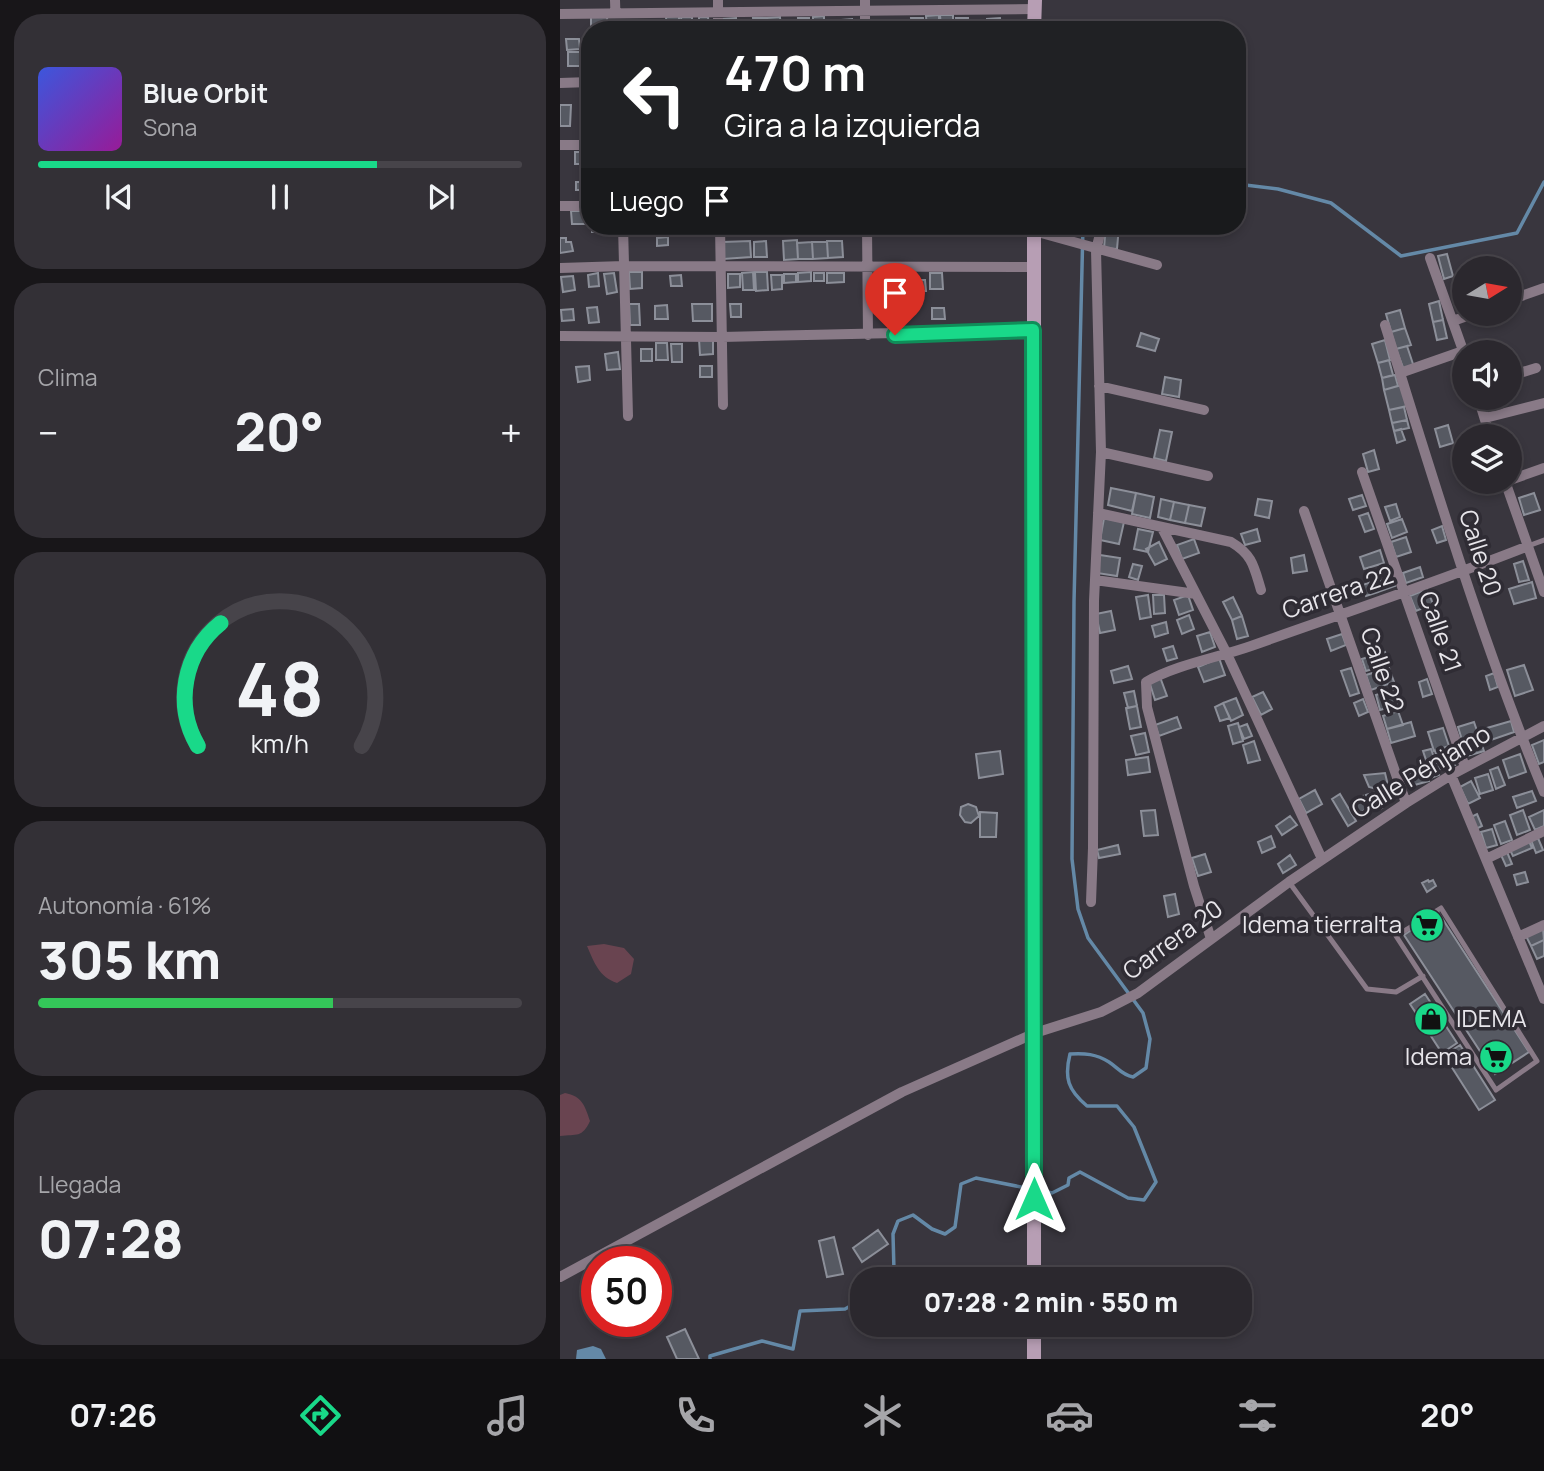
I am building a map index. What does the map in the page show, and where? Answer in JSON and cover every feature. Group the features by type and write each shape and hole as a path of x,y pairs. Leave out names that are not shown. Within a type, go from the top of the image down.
{"main road":[{"path":"1034,235 1034,1267"},
{"path":"1034,1337 1034,1359"}],"street":[{"path":"615,0 615,21"},
{"path":"718,0 718,21"},
{"path":"560,14 718,12 865,6 1035,5"},
{"path":"560,83 581,82"},
{"path":"560,145 581,145"},
{"path":"560,206 581,206"},
{"path":"623,235 628,416"},
{"path":"720,235 723,405"},
{"path":"867,235 868,335"},
{"path":"1054,235 1096,250 1157,265"},
{"path":"1091,902 1095,580 1101,452 1096,250 1100,235"},
{"path":"1430,258 1452,318"},
{"path":"560,268 1034,267"},
{"path":"1522,296 1544,288"},
{"name":"Calle 20","path":"1385,325 1464,571 1521,736 1544,792"},
{"path":"560,336 722,337 1033,330"},
{"path":"1400,373 1452,358"},
{"path":"1522,372 1536,368"},
{"path":"1099,386 1204,410"},
{"path":"1485,418 1544,403"},
{"path":"1482,410 1487,424"},
{"path":"1101,452 1208,477"},
{"path":"1522,476 1544,468"},
{"name":"Calle 21","path":"1362,472 1465,767"},
{"path":"1511,494 1544,592"},
{"name":"Calle 22","path":"1304,511 1406,803"},
{"path":"1098,513 1231,542 1251,558 1261,590"},
{"path":"1162,528 1227,654 1322,859"},
{"name":"Carrera 22","path":"1211,939 1194,886 1147,706 1146,682 1157,675 1227,654 1528,546"},
{"path":"1095,580 1196,594"},
{"name":"Calle Pénjamo","path":"1322,859 1451,775 1544,726"},
{"path":"1451,775 1544,999"},
{"path":"1486,859 1544,831"},
{"name":"Carrera 20","path":"560,1277 902,1092 1035,1033 1101,1012 1138,993 1322,859"},
{"path":"1518,937 1544,925"}],"lane":[{"name":"Carrera 22","path":"1528,546 1544,540"},
{"path":"1289,882 1367,989 1396,992 1423,976"},
{"path":"1441,908 1538,1061 1496,1090 1423,976 1396,936 1441,908"}],"shaded area":[{"path":"604,944 624,948 634,959 631,974 617,983 601,973 587,946"},
{"path":"565,1093 582,1102 590,1121 581,1133 560,1136 560,1095"}],"water":[{"path":"593,1346 601,1349 606,1359 576,1359 577,1350"}],"building":[{"path":"939,15 939,21 926,21 926,16"},
{"path":"940,15 953,15 953,21 940,21"},
{"path":"679,16 679,21 666,21 666,17"},
{"path":"824,16 824,21 813,21 813,17"},
{"path":"591,17 607,17 607,21 591,21"},
{"path":"681,17 692,17 692,21 681,21"},
{"path":"699,17 708,17 708,21 699,21"},
{"path":"780,17 780,21 767,21 767,18"},
{"path":"736,18 736,21 723,21"},
{"path":"753,18 766,18 766,21 753,21"},
{"path":"798,18 809,18 809,21 798,21"},
{"path":"911,18 923,18 923,21 911,21"},
{"path":"956,18 968,18 968,21 956,21"},
{"path":"1000,18 1000,21 987,21"},
{"path":"566,39 579,39 580,49 567,50"},
{"path":"568,52 581,52 581,66 568,66"},
{"path":"560,105 571,105 570,126 560,126"},
{"path":"575,152 581,152 581,164 575,164"},
{"path":"576,182 581,182 581,190 576,190"},
{"path":"571,211 581,211 581,224 572,224"},
{"path":"1105,235 1118,235 1117,249 1104,248"},
{"path":"668,237 668,245 657,246 657,238"},
{"path":"560,238 571,242 573,251 560,253"},
{"path":"797,240 798,259 784,260 783,241"},
{"path":"750,241 751,257 723,259 723,242"},
{"path":"766,241 767,257 754,257 754,242"},
{"path":"827,241 842,241 843,257 828,258"},
{"path":"812,242 813,259 798,259 797,243"},
{"path":"812,242 827,242 828,258 813,259"},
{"path":"1447,254 1452,276 1444,279 1438,256"},
{"path":"629,272 642,272 642,288 630,289"},
{"path":"753,272 754,290 743,290 742,273"},
{"path":"755,272 767,272 768,290 756,291"},
{"path":"811,272 811,281 798,282 798,273"},
{"path":"598,273 599,286 589,287 588,275"},
{"path":"614,273 617,292 607,294 604,274"},
{"path":"814,273 824,273 824,281 814,281"},
{"path":"827,273 844,273 844,282 827,283"},
{"path":"930,273 942,273 943,289 930,289"},
{"path":"728,274 740,274 740,287 728,288"},
{"path":"784,274 796,274 796,282 784,283"},
{"path":"681,275 682,286 671,286 670,276"},
{"path":"771,275 782,275 782,289 772,290"},
{"path":"573,276 575,290 563,292 561,277"},
{"path":"916,280 925,280 926,291 917,291"},
{"path":"1439,301 1443,320 1433,322 1429,304"},
{"path":"629,304 639,304 640,325 630,325"},
{"path":"692,304 712,304 712,321 693,321"},
{"path":"730,304 741,304 741,317 731,317"},
{"path":"667,305 668,319 655,319 655,306"},
{"path":"597,307 599,322 589,323 587,308"},
{"path":"932,308 944,308 945,319 932,319"},
{"path":"573,309 574,320 562,321 561,310"},
{"path":"1400,310 1405,328 1391,332 1386,314"},
{"path":"1443,320 1447,338 1437,340 1433,322"},
{"path":"1405,328 1411,345 1396,349 1391,332"},
{"path":"1141,333 1159,339 1155,351 1137,346"},
{"path":"699,339 713,339 713,354 700,355"},
{"path":"1385,340 1390,360 1378,363 1372,344"},
{"path":"656,343 667,343 668,360 656,360"},
{"path":"671,344 682,344 682,362 672,362"},
{"path":"1407,346 1414,367 1404,370 1396,349"},
{"path":"641,349 652,349 652,361 641,361"},
{"path":"618,352 620,369 607,370 605,354"},
{"path":"1389,360 1393,375 1382,378 1378,363"},
{"path":"589,366 590,380 578,382 576,367"},
{"path":"700,366 712,366 712,377 700,377"},
{"path":"1395,375 1398,386 1384,390 1382,378"},
{"path":"1165,377 1181,380 1179,397 1162,394"},
{"path":"1401,385 1407,406 1389,410 1384,390"},
{"path":"1404,407 1407,420 1392,423 1389,410"},
{"path":"1407,420 1409,428 1394,431 1392,423"},
{"path":"1448,425 1452,443 1440,447 1435,429"},
{"path":"1401,429 1405,440 1397,443 1394,431"},
{"path":"1160,430 1172,432 1166,461 1154,458"},
{"path":"1374,450 1379,469 1368,472 1363,454"},
{"path":"1111,488 1136,493 1132,511 1108,505"},
{"path":"1136,493 1154,497 1150,518 1132,514"},
{"path":"1534,493 1540,510 1524,515 1519,498"},
{"path":"1362,495 1366,506 1353,510 1349,499"},
{"path":"1161,499 1174,502 1170,520 1158,517"},
{"path":"1258,499 1272,501 1269,518 1255,515"},
{"path":"1174,502 1189,505 1185,523 1170,520"},
{"path":"1396,504 1400,517 1390,521 1385,507"},
{"path":"1189,505 1205,508 1201,526 1185,523"},
{"path":"1368,513 1374,529 1365,532 1359,516"},
{"path":"1104,518 1124,522 1119,544 1100,540"},
{"path":"1402,519 1407,532 1392,538 1387,524"},
{"path":"1442,526 1446,540 1437,543 1432,530"},
{"path":"1138,529 1153,532 1148,552 1134,549"},
{"path":"1257,529 1260,541 1245,545 1241,534"},
{"path":"1406,537 1411,552 1396,557 1391,542"},
{"path":"1194,539 1199,553 1182,559 1177,545"},
{"path":"1159,542 1167,559 1155,565 1146,549"},
{"path":"1380,550 1384,563 1364,569 1360,557"},
{"path":"1100,555 1120,558 1117,576 1097,573"},
{"path":"1304,555 1307,571 1293,573 1291,558"},
{"path":"1523,561 1529,580 1519,582 1514,564"},
{"path":"1133,564 1142,566 1138,580 1129,577"},
{"path":"1420,567 1423,577 1406,583 1403,573"},
{"path":"1392,577 1395,586 1378,592 1375,583"},
{"path":"1375,580 1378,592 1366,596 1363,585"},
{"path":"1532,582 1536,598 1514,604 1509,589"},
{"path":"1427,589 1433,604 1416,611 1410,596"},
{"path":"1148,595 1151,617 1140,619 1136,597"},
{"path":"1153,595 1164,595 1165,613 1154,614"},
{"path":"1188,595 1193,610 1179,615 1174,600"},
{"path":"1233,597 1242,616 1232,620 1223,602"},
{"path":"1111,611 1115,630 1100,633 1096,614"},
{"path":"1189,615 1194,629 1182,634 1177,620"},
{"path":"1242,616 1248,636 1237,639 1232,620"},
{"path":"1166,622 1168,633 1155,637 1152,626"},
{"path":"1210,632 1215,647 1202,652 1197,636"},
{"path":"1342,634 1346,645 1331,651 1327,639"},
{"path":"1173,646 1177,658 1167,661 1163,649"},
{"path":"1385,652 1389,664 1366,671 1362,659"},
{"path":"1219,658 1225,675 1204,682 1198,667"},
{"path":"1524,665 1533,690 1515,696 1507,670"},
{"path":"1128,666 1132,679 1114,683 1111,671"},
{"path":"1351,668 1359,693 1350,696 1341,671"},
{"path":"1389,668 1394,682 1371,690 1366,675"},
{"path":"1494,673 1498,687 1490,690 1486,676"},
{"path":"1160,677 1167,696 1155,700 1149,681"},
{"path":"1427,679 1432,694 1423,697 1419,682"},
{"path":"1393,690 1397,705 1380,710 1376,695"},
{"path":"1134,691 1137,706 1128,708 1124,693"},
{"path":"1263,692 1272,709 1261,715 1252,697"},
{"path":"1236,698 1243,715 1231,721 1223,703"},
{"path":"1363,699 1368,712 1359,716 1354,703"},
{"path":"1223,703 1230,718 1220,721 1215,707"},
{"path":"1137,706 1141,727 1130,729 1126,708"},
{"path":"1398,711 1403,725 1387,729 1383,716"},
{"path":"1177,717 1181,728 1159,736 1155,725"},
{"path":"1511,721 1514,732 1491,740 1487,728"},
{"path":"1411,722 1415,736 1391,743 1387,729"},
{"path":"1474,722 1484,751 1467,756 1458,727"},
{"path":"1238,723 1243,741 1233,744 1228,726"},
{"path":"1247,724 1252,736 1244,739 1239,727"},
{"path":"1443,728 1449,746 1434,751 1428,732"},
{"path":"1145,733 1149,752 1136,755 1131,736"},
{"path":"1544,740 1544,762 1539,764 1532,745"},
{"path":"1254,741 1260,760 1248,763 1243,745"},
{"path":"1449,746 1455,765 1440,769 1435,751"},
{"path":"1431,749 1436,763 1428,766 1423,751"},
{"path":"1000,751 1003,774 979,778 976,754"},
{"path":"1520,754 1526,772 1509,778 1503,760"},
{"path":"1148,757 1150,772 1128,775 1126,760"},
{"path":"1437,767 1439,775 1431,778 1429,769"},
{"path":"1498,767 1505,785 1496,789 1490,770"},
{"path":"1426,769 1429,781 1411,786 1407,775"},
{"path":"1385,773 1391,798 1381,801 1377,789 1369,787 1364,775"},
{"path":"1488,774 1493,790 1480,794 1475,778"},
{"path":"1471,781 1480,798 1468,804 1460,787"},
{"path":"1315,790 1322,804 1306,813 1299,799"},
{"path":"1532,791 1536,801 1517,808 1513,797"},
{"path":"1376,792 1382,808 1371,811 1366,795"},
{"path":"1340,794 1356,821 1348,826 1332,799"},
{"path":"1363,796 1370,806 1358,815 1351,805"},
{"path":"968,804 976,807 979,816 971,823 965,822 960,815 961,807"},
{"path":"1155,810 1158,835 1144,836 1141,811"},
{"path":"1523,810 1530,830 1517,835 1510,815"},
{"path":"1544,810 1544,826 1535,830 1529,817"},
{"path":"980,812 997,813 996,837 980,837"},
{"path":"1477,814 1482,826 1476,829 1471,817"},
{"path":"1290,816 1297,825 1282,835 1276,826"},
{"path":"1505,821 1512,840 1501,844 1494,825"},
{"path":"1492,829 1497,845 1486,848 1481,832"},
{"path":"1271,836 1275,847 1262,853 1258,842"},
{"path":"1538,838 1543,850 1536,853 1531,840"},
{"path":"1529,841 1532,848 1513,856 1510,850"},
{"path":"1118,845 1120,854 1099,858 1097,850"},
{"path":"1507,852 1512,864 1506,866 1501,855"},
{"path":"1205,854 1211,872 1198,876 1192,858"},
{"path":"1290,855 1296,865 1283,873 1278,864"},
{"path":"1525,872 1528,882 1517,885 1514,875"},
{"path":"1433,880 1436,886 1427,892 1422,883"},
{"path":"1175,894 1179,914 1168,917 1164,896"},
{"path":"1438,912 1529,1052 1495,1074 1404,935"},
{"path":"1543,928 1544,940 1531,946 1526,936"},
{"path":"1544,940 1544,956 1537,959 1531,946"},
{"path":"1425,994 1457,1043 1442,1053 1410,1004"},
{"path":"1460,1045 1495,1100 1479,1110 1444,1055"},
{"path":"878,1230 888,1244 862,1262 853,1248"},
{"path":"834,1237 843,1274 827,1277 819,1241"},
{"path":"685,1329 699,1359 677,1359 667,1337"}],"waterway":[{"path":"1246,185 1278,189 1331,203 1401,256 1517,233 1544,182"},
{"path":"1039,1190 1052,1193 1068,1185 1069,1178 1080,1172 1128,1198 1144,1200 1156,1182 1134,1127 1117,1106 1087,1106 1072,1089 1067,1070 1070,1054 1081,1054 1100,1057 1133,1077 1146,1068 1150,1039 1143,1013 1088,938 1078,909 1072,859 1074,602 1083,235"},
{"path":"894,1267 893,1234 898,1221 913,1215 932,1229 945,1234 955,1227 961,1184 976,1178 1031,1189"},
{"path":"710,1359 710,1356 762,1341 793,1349 800,1311 845,1309 850,1306"}],"place":[{"name":"Idema tierralta","path":"1427,925"},
{"name":"IDEMA","path":"1431,1019"},
{"name":"Idema","path":"1496,1057"}],"route":[{"path":"895,335 1033,330 1034,1199"}]}
